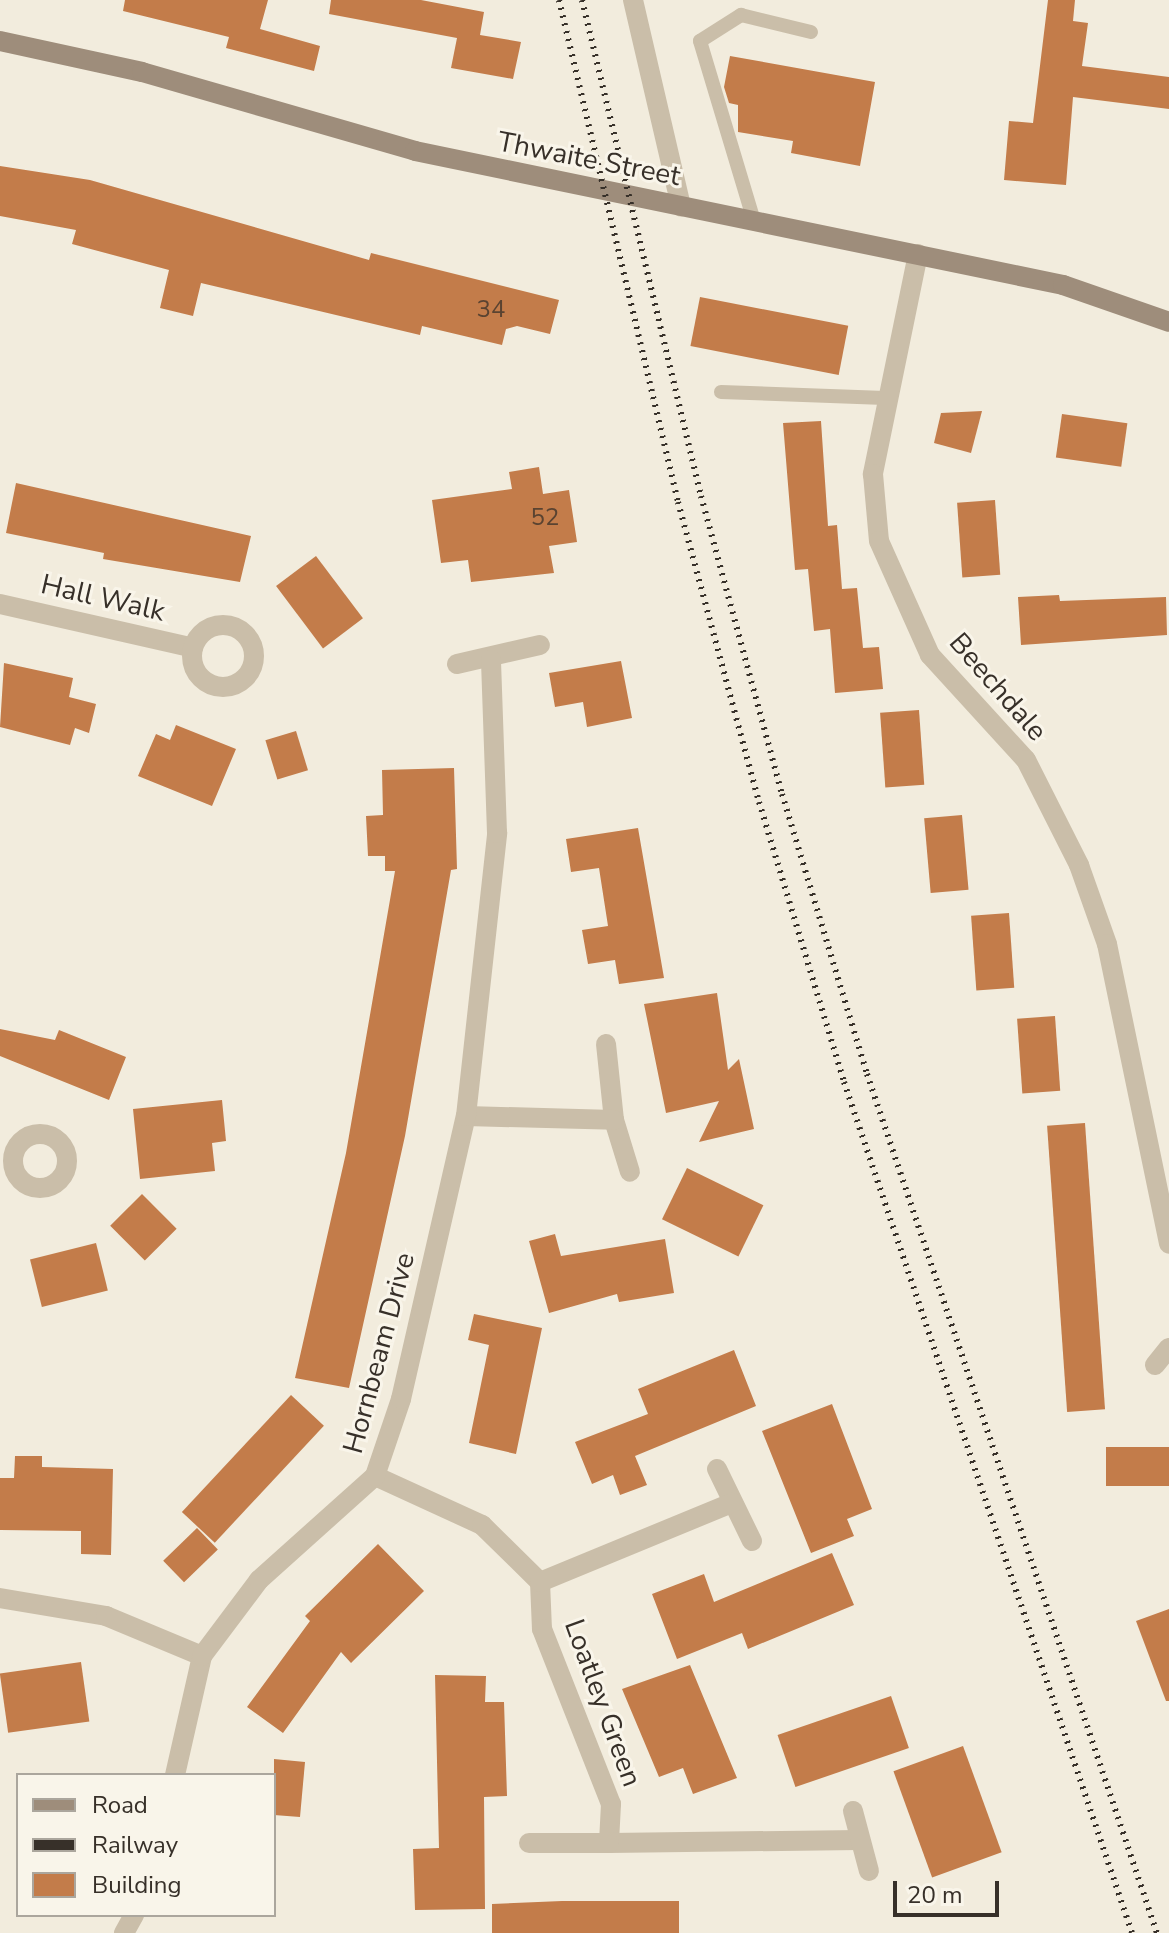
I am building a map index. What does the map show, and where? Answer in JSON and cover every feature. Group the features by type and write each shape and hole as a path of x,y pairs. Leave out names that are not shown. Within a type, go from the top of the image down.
{"main road":[{"name":"Thwaite Street","path":"0,41 142,72 415,151 1063,285 1169,322"}],"street":[{"path":"633,0 681,206"},
{"name":"Beechdale","path":"918,254 885,398 873,474 879,541 930,655 1026,760 1079,865 1107,944 1169,1244"},
{"name":"Hall Walk","path":"0,604 193,648"},
{"path":"457,664 491,660 540,645"},
{"name":"Hornbeam Drive","path":"175,1773 202,1656 259,1580 375,1476 401,1399 466,1116 497,833 491,660"},
{"path":"606,1044 614,1120 630,1172"},
{"path":"466,1116 614,1120"},
{"path":"1155,1365 1169,1348"},
{"path":"717,1469 752,1541"},
{"path":"375,1476 482,1525 540,1582 732,1503"},
{"name":"Loatley Green","path":"540,1582 542,1629 611,1804 609,1843"},
{"path":"0,1598 106,1616 202,1656"},
{"path":"853,1811 869,1871"},
{"path":"529,1843 859,1840"}],"lane":[{"path":"754,221 700,41 741,15 811,32"},
{"path":"721,392 885,398"}],"building":[{"path":"125,0 268,0 260,29 320,46 314,71 226,48 229,37 123,11"},
{"path":"331,0 421,0 484,12 480,35 521,42 513,79 451,68 457,38 329,14"},
{"path":"1048,0 1075,0 1073,21 1088,23 1082,66 1169,77 1169,109 1073,97 1066,185 1004,180 1009,121 1033,123"},
{"path":"730,56 875,82 860,166 791,153 793,141 738,132 738,105 729,103 724,87"},
{"path":"0,166 90,180 369,260 371,253 559,300 550,334 517,326 506,329 502,345 422,326 420,335 201,283 193,316 160,308 169,270 72,244 76,230 0,216"},
{"path":"700,297 848,326 839,375 690,346"},
{"path":"982,411 971,453 934,443 941,413"},
{"path":"1062,414 1127,423 1121,467 1056,458"},
{"path":"821,421 828,526 837,525 842,589 857,588 863,648 879,647 883,689 835,693 830,629 814,631 808,569 795,570 783,423"},
{"path":"539,467 543,494 569,490 577,542 549,546 554,573 471,582 468,560 441,563 432,500 512,489 509,472"},
{"path":"16,483 251,536 240,582 103,559 104,553 6,533"},
{"path":"995,500 1000,575 962,577 957,503"},
{"path":"316,556 363,618 323,648 276,586"},
{"path":"1059,595 1060,601 1166,597 1167,635 1021,645 1018,597"},
{"path":"621,661 632,718 587,727 583,702 555,707 549,673"},
{"path":"4,663 73,678 69,697 96,704 89,733 75,728 70,745 0,727"},
{"path":"919,710 924,785 885,788 880,713"},
{"path":"176,725 236,749 212,806 138,776 156,734 170,740"},
{"path":"296,731 308,770 277,780 265,740"},
{"path":"454,768 457,869 451,870 405,1136 349,1388 295,1378 346,1153 395,871 385,871 385,856 368,856 366,816 383,815 382,770"},
{"path":"962,815 969,890 931,893 924,818"},
{"path":"638,828 664,978 619,984 615,960 588,964 582,930 608,926 599,868 571,872 566,839"},
{"path":"1009,913 1014,988 976,990 971,916"},
{"path":"717,993 728,1070 739,1059 754,1129 699,1142 719,1101 666,1113 644,1004"},
{"path":"1055,1016 1060,1091 1022,1093 1017,1019"},
{"path":"0,1029 55,1040 59,1030 126,1057 109,1100 0,1056"},
{"path":"222,1100 226,1141 212,1143 215,1171 140,1179 133,1109"},
{"path":"1085,1123 1105,1409 1067,1412 1047,1126"},
{"path":"687,1168 763,1205 738,1256 662,1219"},
{"path":"142,1194 177,1229 145,1260 110,1226"},
{"path":"555,1234 561,1256 665,1239 674,1293 619,1302 617,1294 549,1313 529,1241"},
{"path":"96,1243 108,1291 42,1307 30,1259"},
{"path":"474,1314 542,1328 516,1454 469,1443 489,1345 468,1340"},
{"path":"734,1350 756,1406 635,1456 647,1485 620,1495 613,1475 592,1484 575,1442 648,1414 638,1389"},
{"path":"291,1395 324,1426 215,1543 182,1512"},
{"path":"832,1404 872,1509 847,1519 854,1536 811,1553 762,1431"},
{"path":"1106,1447 1169,1447 1169,1486 1106,1486"},
{"path":"15,1456 42,1456 42,1467 113,1469 111,1555 81,1554 81,1531 0,1530 0,1478 14,1478"},
{"path":"197,1528 218,1550 184,1582 163,1561"},
{"path":"378,1544 424,1591 351,1663 341,1652 283,1733 247,1707 310,1621 305,1616"},
{"path":"832,1553 854,1605 748,1649 742,1633 677,1659 652,1594 704,1574 714,1602"},
{"path":"1169,1609 1169,1701 1166,1701 1136,1621"},
{"path":"81,1662 89,1721 8,1733 0,1673"},
{"path":"690,1665 737,1778 693,1794 683,1768 659,1777 622,1689"},
{"path":"435,1675 486,1676 485,1702 504,1702 507,1796 484,1797 485,1909 415,1910 413,1849 439,1848"},
{"path":"891,1696 909,1748 795,1787 778,1735"},
{"path":"963,1746 1002,1852 932,1877 893,1771"},
{"path":"274,1759 305,1762 300,1817 276,1815"},
{"path":"679,1901 679,1933 492,1933 492,1904"}],"railway":[{"path":"559,0 678,502 759,802 844,1082 1132,1933"},
{"path":"582,0 701,496 782,794 867,1074 1157,1933"}]}
